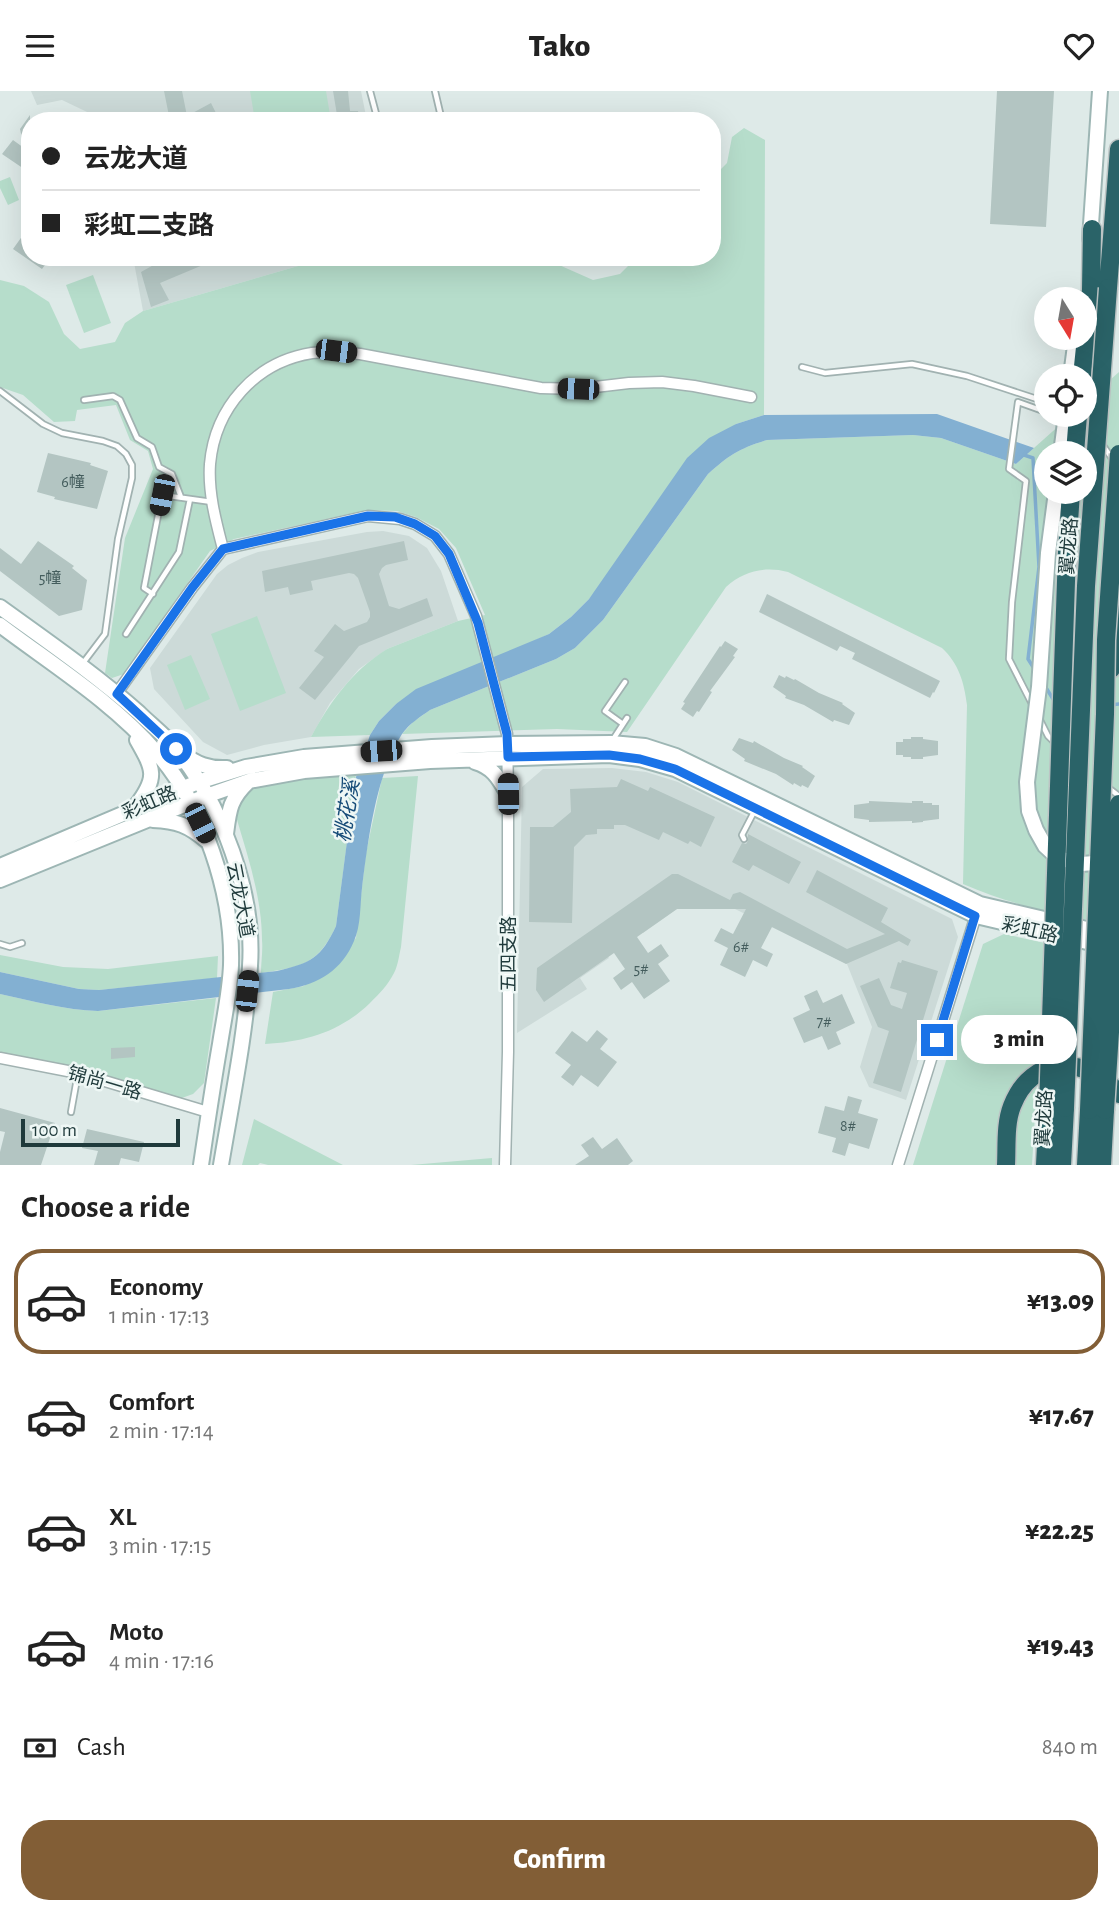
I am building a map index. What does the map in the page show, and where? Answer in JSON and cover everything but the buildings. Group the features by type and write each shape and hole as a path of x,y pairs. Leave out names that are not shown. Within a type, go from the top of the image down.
{"highway":[{"name":"翼龙路","path":"1092,287 1119,149"},
{"path":"1091,287 1092,229"},
{"name":"翼龙路","path":"1062,1165 1057,1107 1086,586 1090,350"},
{"path":"1114,1165 1107,1106 1105,714 1106,640 1119,454"},
{"path":"1045,1165 1057,1107 1066,566 1070,504"},
{"path":"1084,504 1086,586"},
{"path":"1105,714 1119,597"},
{"path":"1102,1165 1111,1032 1119,804"},
{"path":"1006,1165 1010,1109 1017,1094 1036,1074 1049,1067 1065,1065 1081,1067 1108,1081 1107,1106 1086,1165"}],"main road":[{"path":"1092,229 1100,91"},
{"name":"翼龙路","path":"1054,504 1048,553 1039,687 1027,782 1029,811 1045,846 1058,858 1081,864 1103,864 1119,859"},
{"name":"云龙大道","path":"0,607 117,694 176,749 198,782 226,834 250,925 250,964 221,1165"},
{"name":"云龙大道","path":"0,625 109,706 158,753 182,788 210,844 219,871 230,928 231,967 201,1165"},
{"path":"128,723 150,763 152,776 147,791 134,808"},
{"name":"彩虹路","path":"0,866 198,782 304,764 508,745 611,743 645,746 676,756 978,910 1119,937"},
{"name":"彩虹路","path":"431,754 467,759 508,745 640,759 675,769 978,910 1119,950"},
{"path":"176,749 206,767 248,774 231,802 226,834"},
{"path":"467,759 491,769 508,794"},
{"name":"彩虹路","path":"0,880 190,803 248,774"},
{"path":"148,820 184,824 210,844"}],"street":[{"path":"117,694 223,549 212,502 210,465 216,433 228,409 243,387 261,373 286,360 311,353 336,351 541,388 578,389 662,382 751,397"},
{"name":"五四支路","path":"223,549 368,516 395,517 415,524 435,536 449,554 478,623 508,745 505,1165"},
{"path":"898,1165 978,910"},
{"name":"锦尚一路","path":"0,1058 78,1073 208,1112"}],"lane":[{"path":"370,91 376,112"},
{"path":"435,91 440,112"},
{"path":"802,367 825,373 912,364 967,376 1034,398"},
{"path":"0,391 43,424 62,433 117,446 126,454 132,465 132,478 118,539 105,634 81,667"},
{"path":"83,400 113,396 120,400 137,438 152,447 159,467 172,474 181,497"},
{"path":"1034,408 1018,402 1009,469 1026,481 1012,602 1009,659 1048,736 1088,771"},
{"path":"1090,432 1099,439 1119,470"},
{"path":"153,594 144,588 162,495 212,502"},
{"path":"126,634 179,552 190,499"},
{"path":"623,724 605,711 625,682"},
{"path":"611,743 627,719"},
{"path":"1099,779 1119,796"},
{"path":"744,839 742,835 756,809"},
{"path":"0,944 10,947 22,943"},
{"path":"71,1112 78,1073"}],"shaded area":[{"path":"31,91 361,91 365,112 87,112 62,100 37,105"},
{"path":"135,266 298,266 143,311"},
{"path":"383,531 409,536 427,548 441,571 458,621 387,649 359,669 330,703 311,737 227,755 203,742 154,689 150,668 217,574 228,565 258,552"},
{"path":"612,768 646,772 678,782 952,919 958,937 906,1100 869,1087 860,1067 872,1027 847,964 735,909 677,909 643,933 640,930 606,954 609,958 580,978 587,989 517,1033 522,787 543,769"}],"green space":[{"path":"250,91 326,91 330,112 254,112"},
{"path":"744,128 765,140 764,415 736,424 571,617 549,634 396,704 379,721 370,735 311,737 343,688 374,658 387,649 458,621 485,615 456,548 439,529 397,511 368,510 234,539 210,551 124,674 112,678 105,673 125,538 153,469 148,451 130,440 116,405 77,410 75,421 54,422 23,395 0,387 0,280 24,286 49,302 64,334 80,349 115,342 125,323 143,311 298,266 561,266 593,280 620,274 628,266 721,266 721,169 727,163 732,137"},
{"path":"10,177 19,200 8,205 0,188 0,181"},
{"path":"93,275 111,323 84,333 66,285"},
{"path":"1119,372 1119,924 1040,910 963,884 967,705 957,667 942,648 788,572 755,571 726,587 627,732 557,729 402,734 430,710 556,659 575,648 603,620 708,474 742,449 767,440 913,435 941,438 1016,464 1034,448 1034,504 1097,504 1097,441 1042,441 1058,427 1097,427 1097,391"},
{"path":"257,616 286,693 240,711 211,634"},
{"path":"191,655 210,699 185,710 167,665"},
{"path":"356,774 336,926 322,949 307,962 287,969 261,973 259,908 235,813 248,789 305,778"},
{"path":"418,776 401,947 392,977 359,1013 334,1028 308,1038 265,1044 273,992 304,986 356,938 366,853 382,778"},
{"path":"1004,934 1045,943 1032,1165 913,1165 983,944"},
{"path":"0,955 63,967 108,969 218,956 217,978 99,990 79,989 0,972"},
{"path":"0,994 61,1007 98,1011 216,998 204,1083 193,1094 179,1099 79,1068 0,1053"},
{"path":"254,1119 343,1165 242,1165"},
{"path":"492,1158 492,1165 411,1165"}],"water":[{"path":"937,414 1034,448 1016,464 941,438 913,435 767,440 729,457 708,474 603,620 575,648 556,659 430,710 402,734 393,750 374,808 356,935 343,960 320,979 289,989 98,1011 61,1007 0,994 0,972 79,989 99,990 277,971 307,962 314,957 336,926 355,780 370,735 379,721 416,689 549,634 571,617 589,599 687,458 709,438 736,424 764,415"}],"waterway":[{"path":"1021,454 1033,458 1039,567 1028,659 1035,670"},
{"path":"1045,686 1053,699 1058,699"},
{"path":"1110,705 1119,704"}],"route":[{"path":"176,749 117,694 223,549 368,516 395,517 415,524 435,536 449,554 476,617 507,734 508,757 609,755 640,759 675,769 975,916 937,1040"}],"water label":[{"name":"桃花溪","path":"347,811"}]}
